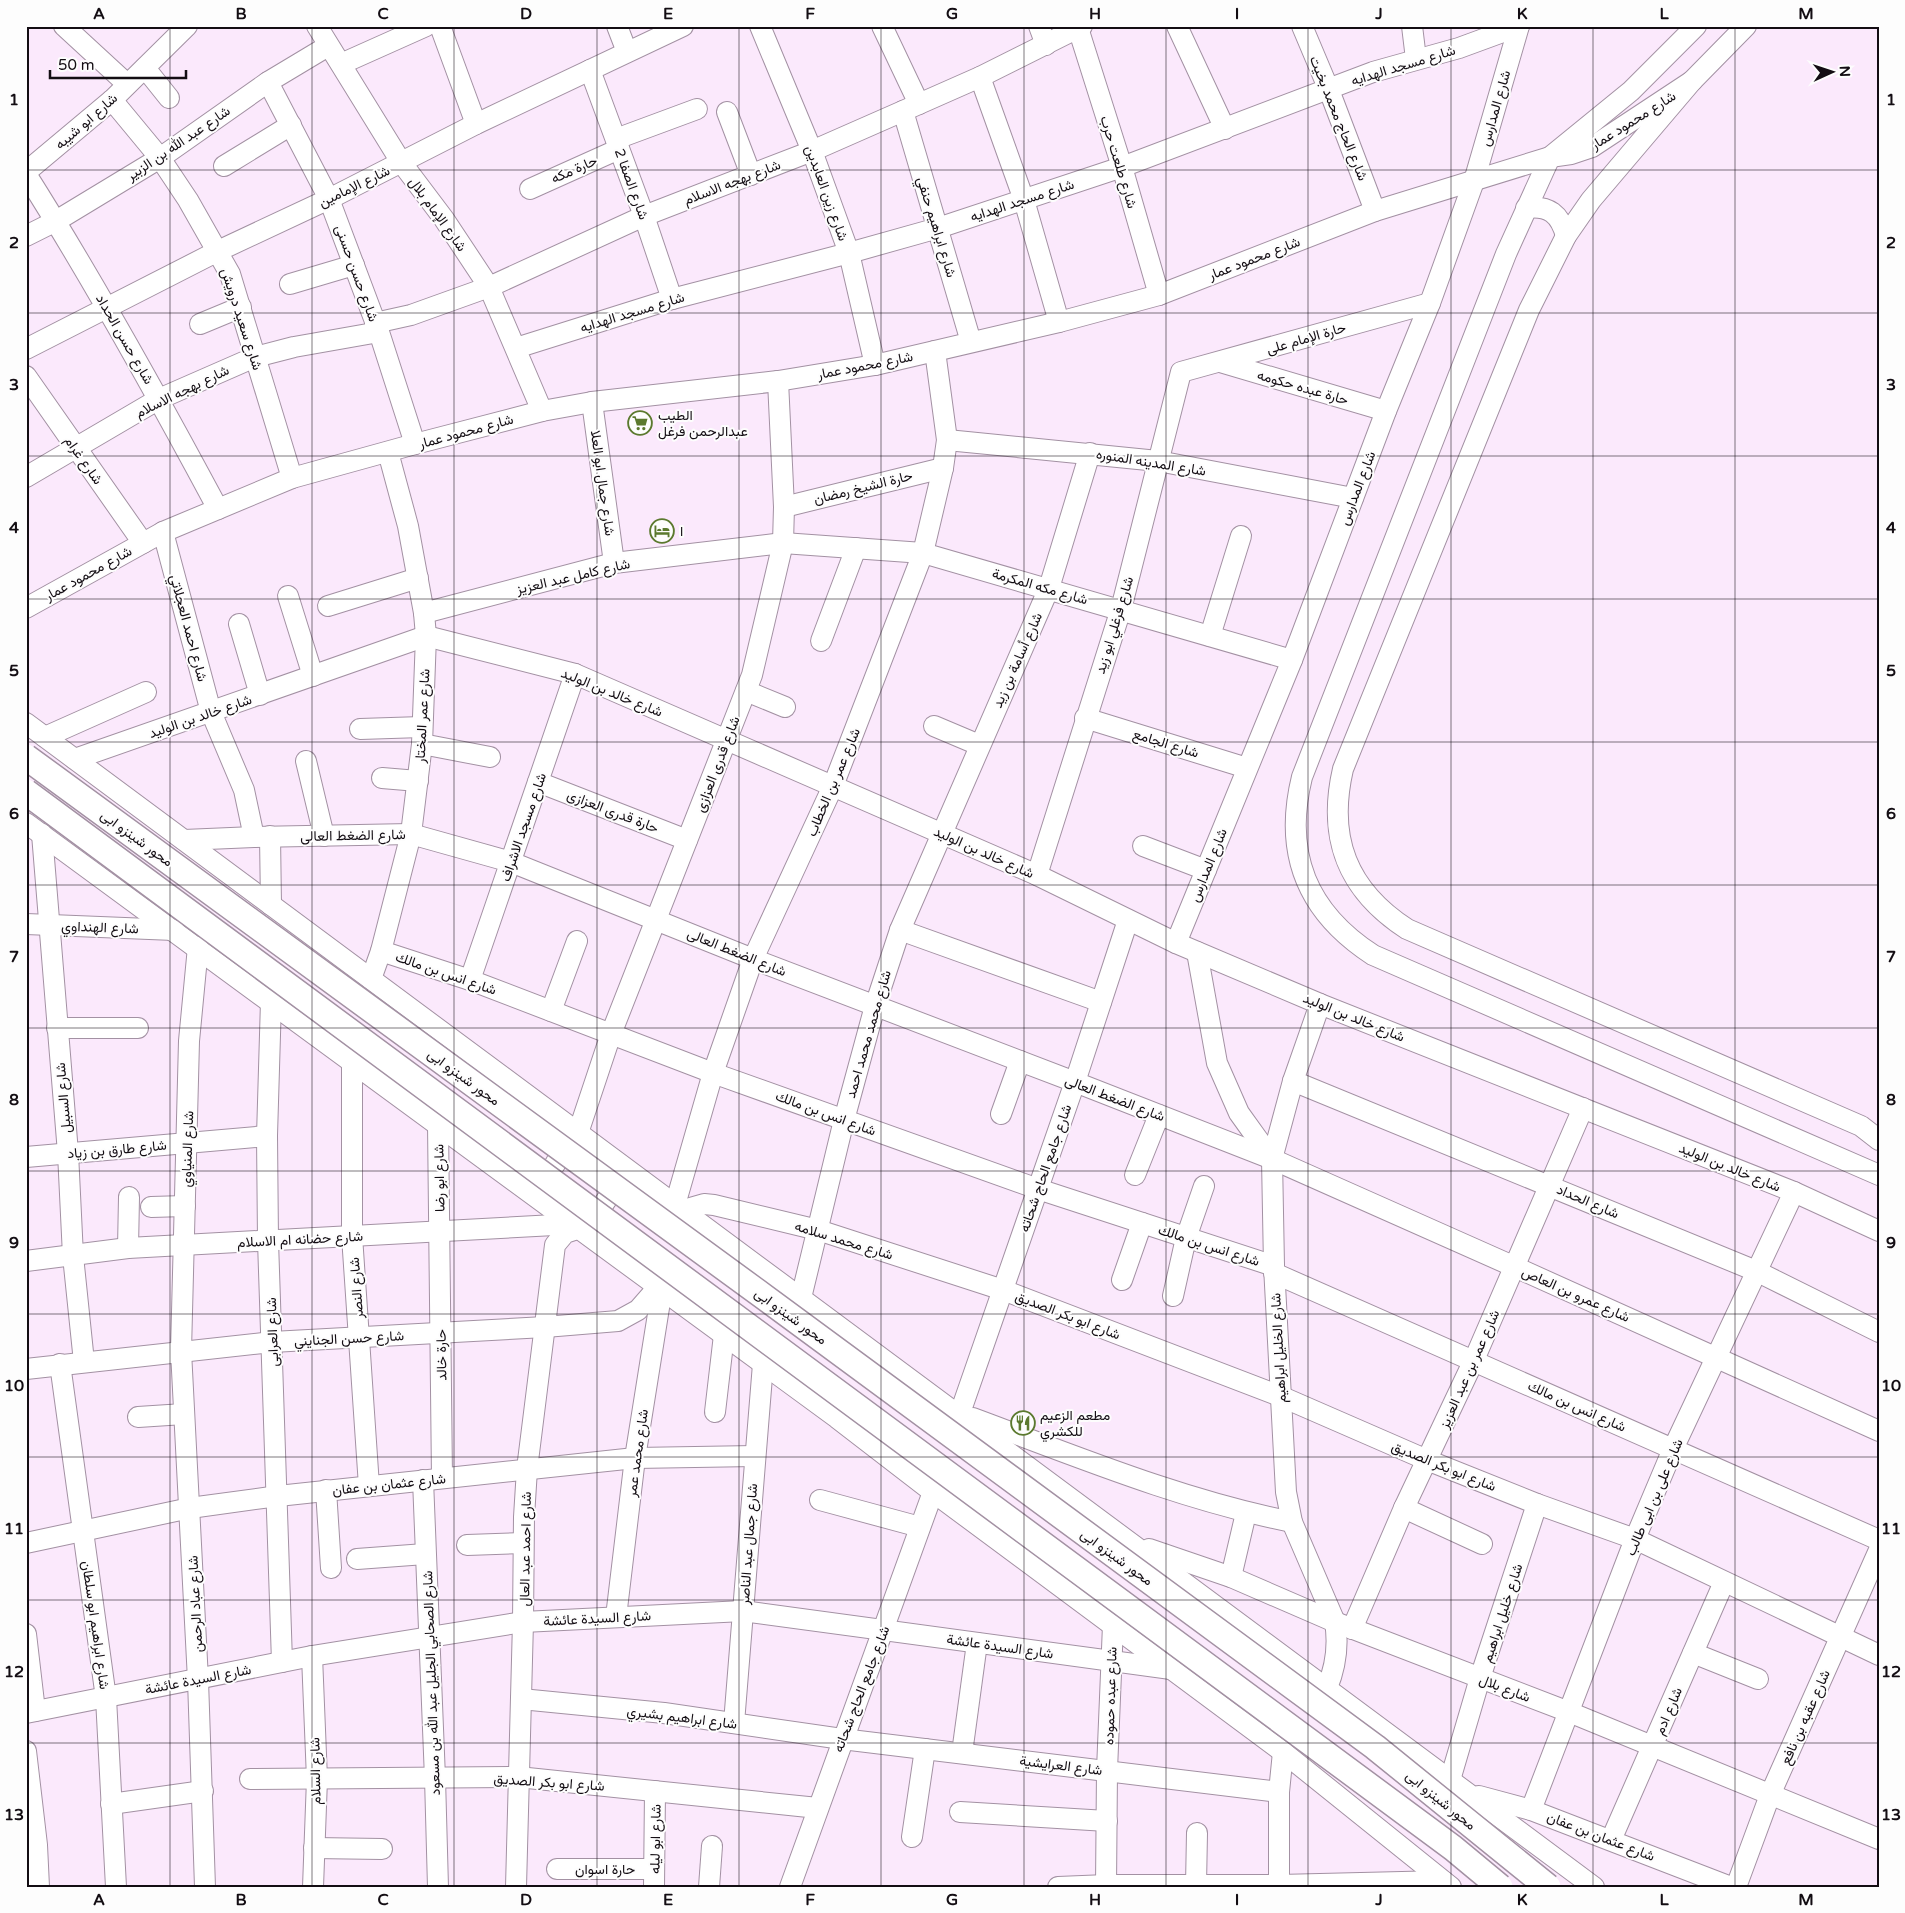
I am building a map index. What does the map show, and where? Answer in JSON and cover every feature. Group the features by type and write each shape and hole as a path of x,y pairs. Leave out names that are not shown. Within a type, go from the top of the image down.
{"main road":[{"name":"محور شينزو ابى","path":"26,757 768,1298 1367,1741 1548,1887"},
{"name":"محور شينزو ابى","path":"26,792 1453,1848 1500,1887"}],"street":[{"path":"64,26 127,84"},
{"name":"شارع ابو شيبه","path":"26,173 112,100 187,26"},
{"name":"شارع الإمام بلال","path":"317,26 362,102 401,162 444,219 489,287 542,411"},
{"path":"341,64 426,26"},
{"path":"440,26 476,124"},
{"path":"617,26 627,52"},
{"name":"شارع الإمامين","path":"26,350 218,251 329,199 476,124 683,26"},
{"name":"شارع زين العابدين","path":"760,26 812,151 848,253 875,365"},
{"name":"شارع ابراهيم حنفي","path":"882,26 911,108 938,228 971,342"},
{"path":"1177,26 1225,129"},
{"name":"شارع الحاج محمد بخيت","path":"1302,26 1329,90 1375,211"},
{"path":"1412,26 1416,59"},
{"name":"شارع مسجد الهدايه","path":"516,348 672,299 938,228 1122,167 1373,72 1459,48 1519,26"},
{"name":"شارع المدارس","path":"1176,943 1292,660 1386,411 1430,303 1474,180 1519,26"},
{"path":"1696,26 1631,91 1550,157 1506,254 1302,777 1295,818 1299,860 1306,880 1326,915 1345,935 1373,955 1879,1175"},
{"path":"1746,26 1692,81 1591,200 1566,236 1529,310 1343,769 1336,806 1340,843 1355,878 1365,893 1384,913 1407,928 1861,1126 1879,1140"},
{"name":"شارع بهجه الاسلام","path":"26,477 159,399 255,356 377,327 489,287 644,216 812,151 980,77 1042,36 1080,27"},
{"name":"شارع طلعت حرب","path":"1080,27 1159,296"},
{"name":"شارع عبد الله بن الزبير","path":"26,236 56,221 160,158 268,82 328,46"},
{"path":"145,68 169,98"},
{"name":"شارع الصفا 2","path":"590,70 644,216 672,299"},
{"path":"980,77 1024,200 1059,322"},
{"name":"شارع محمود عمار","path":"26,608 163,532 218,508 292,478 415,444 542,411 592,402 778,381 875,365 1059,322 1159,296 1375,211 1550,157 1571,154 1592,147 1692,81"},
{"name":"شارع حسن حسنى","path":"268,82 329,199 377,327 415,444"},
{"name":"شارع سعيد درويش","path":"112,100 160,158 188,200 230,274 292,478"},
{"name":"حارة مكه","path":"530,189 618,144 697,109"},
{"path":"727,112 751,175"},
{"path":"224,166 291,126"},
{"name":"شارع حسن الحداد","path":"26,173 107,307 218,508"},
{"path":"1526,208 1538,206 1557,216 1564,226 1566,236"},
{"path":"290,284 354,265"},
{"name":"حارة الإمام على","path":"1181,372 1430,303"},
{"path":"200,324 241,307"},
{"name":"شارع عمر بن الخطاب","path":"679,1208 713,1073 753,959 833,786 923,552 943,468 947,440 935,351"},
{"name":"حارة عبده حكومه","path":"1220,362 1386,411"},
{"name":"شارع فرغلي ابو زيد","path":"1037,875 1085,718 1121,609 1181,372"},
{"name":"شارع غرام","path":"26,376 143,543"},
{"name":"شارع قدرى العزازى","path":"578,1133 611,1034 752,675 783,543 784,507 778,381"},
{"name":"شارع جمال ابو العلا","path":"592,402 614,564"},
{"name":"شارع المدينه المنوره","path":"947,440 1158,461 1353,498"},
{"name":"شارع عمر المختار","path":"371,979 382,951 411,834 422,735 426,636 424,613 408,526 388,452"},
{"name":"شارع أسامة بن زيد","path":"940,834 1049,588 1090,453"},
{"name":"حارة الشيخ رمضان","path":"784,507 943,468"},
{"name":"شارع احمد العجلاتي","path":"163,532 211,712 262,836"},
{"path":"1210,636 1241,536"},
{"name":"شارع كامل عبد العزيز","path":"424,613 614,564 783,543"},
{"name":"شارع مكه المكرمة","path":"783,543 923,552 1292,660"},
{"path":"821,642 856,548"},
{"path":"328,606 418,578"},
{"path":"288,596 313,676"},
{"path":"239,624 260,695"},
{"name":"شارع خالد بن الوليد","path":"75,759 426,636 575,674 1037,875 1197,952 1320,1004 1794,1192 1879,1231"},
{"name":"شارع مسجد الاشراف","path":"470,980 575,674"},
{"path":"746,691 785,707"},
{"path":"45,737 146,692"},
{"name":"شارع الجامع","path":"1085,718 1248,768"},
{"path":"26,723 679,1208 960,1414 1594,1887"},
{"path":"934,726 980,745"},
{"path":"360,729 422,735 490,757"},
{"path":"306,761 324,836"},
{"path":"382,778 418,781"},
{"name":"حارة قدرى العزازى","path":"538,782 687,840"},
{"path":"34,829 198,947 837,1418 932,1492 1283,1752 1437,1884"},
{"name":"شارع السبيل","path":"34,829 48,925 68,1153 73,1256 84,1362"},
{"name":"شارع الضغط العالى","path":"184,840 262,836 411,834 511,862 753,959 1075,1082 1272,1160"},
{"name":"شارع محمد محمد احمد","path":"801,1298 844,1120 875,1006 900,930 940,834"},
{"path":"262,836 271,905"},
{"path":"1143,846 1206,870"},
{"name":"شارع جامع الحاج شحاته","path":"960,1414 1075,1082 1128,920"},
{"name":"شارع الهنداوي","path":"26,924 174,930"},
{"path":"900,930 1101,1002"},
{"path":"551,1011 577,941"},
{"name":"شارع المنياوي","path":"181,1351 189,1041 198,947"},
{"name":"شارع انس بن مالك","path":"382,951 470,980 713,1073 844,1120 1038,1189 1274,1269 1879,1540"},
{"path":"1197,952 1218,1063 1240,1113 1272,1160"},
{"name":"شارع العرابى","path":"271,1001 268,1241 278,1496 282,1662"},
{"name":"شارع الخليل ابراهيم","path":"1320,1004 1293,1081 1272,1160 1274,1269 1286,1492 1292,1522 1343,1626 1337,1636 1336,1663 1327,1688"},
{"path":"57,1028 138,1028"},
{"name":"شارع النصر","path":"352,1061 352,1236 368,1486"},
{"path":"1001,1114 1020,1061"},
{"name":"شارع الحداد","path":"1293,1081 1756,1271 1879,1332"},
{"name":"شارع عمر بن عبد العزيز","path":"1343,1626 1404,1508 1474,1360 1583,1108"},
{"path":"517,1182 535,1180 543,1176 557,1163 563,1146 563,1137 557,1120 552,1113"},
{"path":"1134,1175 1159,1115"},
{"name":"شارع ابو رضا","path":"438,1124 440,1232"},
{"name":"شارع طارق بن زياد","path":"26,1156 268,1136"},
{"name":"شارع عمرو بن العاص","path":"1272,1160 1515,1266 1879,1432"},
{"path":"605,1247 598,1231 598,1222 599,1214 607,1198 622,1187 631,1184 650,1186"},
{"path":"1173,1296 1186,1238 1204,1186"},
{"name":"شارع على بن ابى طالب","path":"1531,1810 1635,1540 1673,1449 1794,1192"},
{"path":"128,1248 129,1197"},
{"name":"شارع محمد سلامه","path":"679,1208 714,1204 818,1230 1004,1290"},
{"path":"151,1207 185,1206"},
{"path":"1122,1280 1142,1223"},
{"name":"شارع حضانه ام الاسلام","path":"26,1261 128,1248 577,1226"},
{"name":"شارع احمد عبد العال","path":"516,1887 523,1622 523,1543 528,1469 555,1245 565,1233 577,1226"},
{"name":"حارة خالد","path":"440,1232 442,1478"},
{"name":"شارع حسن الجنايني","path":"26,1369 272,1342 545,1327 618,1321 638,1310 659,1287"},
{"name":"شارع محمد عمر","path":"616,1617 659,1287"},
{"name":"شارع ابو بكر الصديق","path":"1004,1290 1280,1396 1427,1460 1537,1504 1635,1540 1879,1655"},
{"path":"716,1412 724,1335"},
{"name":"شارع عباد الرحمن","path":"181,1351 203,1791 204,1887"},
{"name":"شارع ابراهيم ابو سلطان","path":"60,1364 106,1698 116,1887"},
{"name":"شارع جمال عبد الناصر","path":"734,1723 763,1364"},
{"path":"138,1417 184,1414"},
{"path":"960,1414 1157,1486 1246,1513 1292,1522"},
{"name":"شارع عثمان بن عفان","path":"26,1543 190,1508 326,1490 636,1458 755,1456"},
{"name":"شارع الصحابي الجليل عبد الله بن مسعود","path":"422,1480 438,1887"},
{"path":"326,1490 331,1568"},
{"name":"شارع جامع الحاج شحاته","path":"790,1887 842,1739 884,1630 932,1492"},
{"path":"820,1500 920,1527"},
{"name":"شارع خليل ابراهيم","path":"1450,1780 1480,1678 1537,1504"},
{"path":"1404,1508 1482,1544"},
{"path":"1231,1577 1246,1513"},
{"name":"شارع بلال","path":"1130,1542 1231,1577 1343,1626 1569,1712 1879,1839"},
{"path":"468,1545 523,1543"},
{"name":"شارع عقبه بن نافع","path":"1728,1886 1879,1550"},
{"path":"357,1559 425,1554"},
{"name":"شارع ادم","path":"1611,1840 1724,1582"},
{"name":"شارع السيدة عائشة","path":"31,1712 312,1656 523,1622 743,1611 1173,1670"},
{"name":"شارع عبده حموده","path":"1106,1886 1107,1770 1113,1625"},
{"path":"26,1634 31,1712"},
{"path":"962,1753 977,1643"},
{"path":"1694,1653 1758,1679"},
{"name":"شارع السلام","path":"312,1656 317,1779 313,1887"},
{"name":"شارع ابراهيم بشيري","path":"521,1699 664,1713 842,1739"},
{"name":"شارع العرايشية","path":"842,1739 1279,1792"},
{"path":"912,1837 925,1749"},
{"path":"26,1751 40,1887"},
{"path":"1279,1886 1279,1792 1283,1752"},
{"name":"شارع ابو بكر الصديق","path":"250,1779 518,1777 818,1808"},
{"path":"112,1804 203,1791"},
{"name":"شارع ابو ليله","path":"654,1878 655,1792"},
{"name":"شارع عثمان بن عفان","path":"1468,1793 1531,1810 1728,1886"},
{"path":"960,1812 1107,1821"},
{"path":"1196,1885 1197,1833"},
{"path":"708,1887 712,1846"},
{"path":"314,1848 382,1848"},
{"name":"حارة اسوان","path":"557,1869 654,1878"},
{"path":"1058,1887 1437,1884"}],"place":[{"name":"الطيب عبدالرحمن فرغل","path":"640,423"},
{"name":"ا","path":"662,531"},
{"name":"مطعم الزعيم للكشري","path":"1023,1423"}]}
